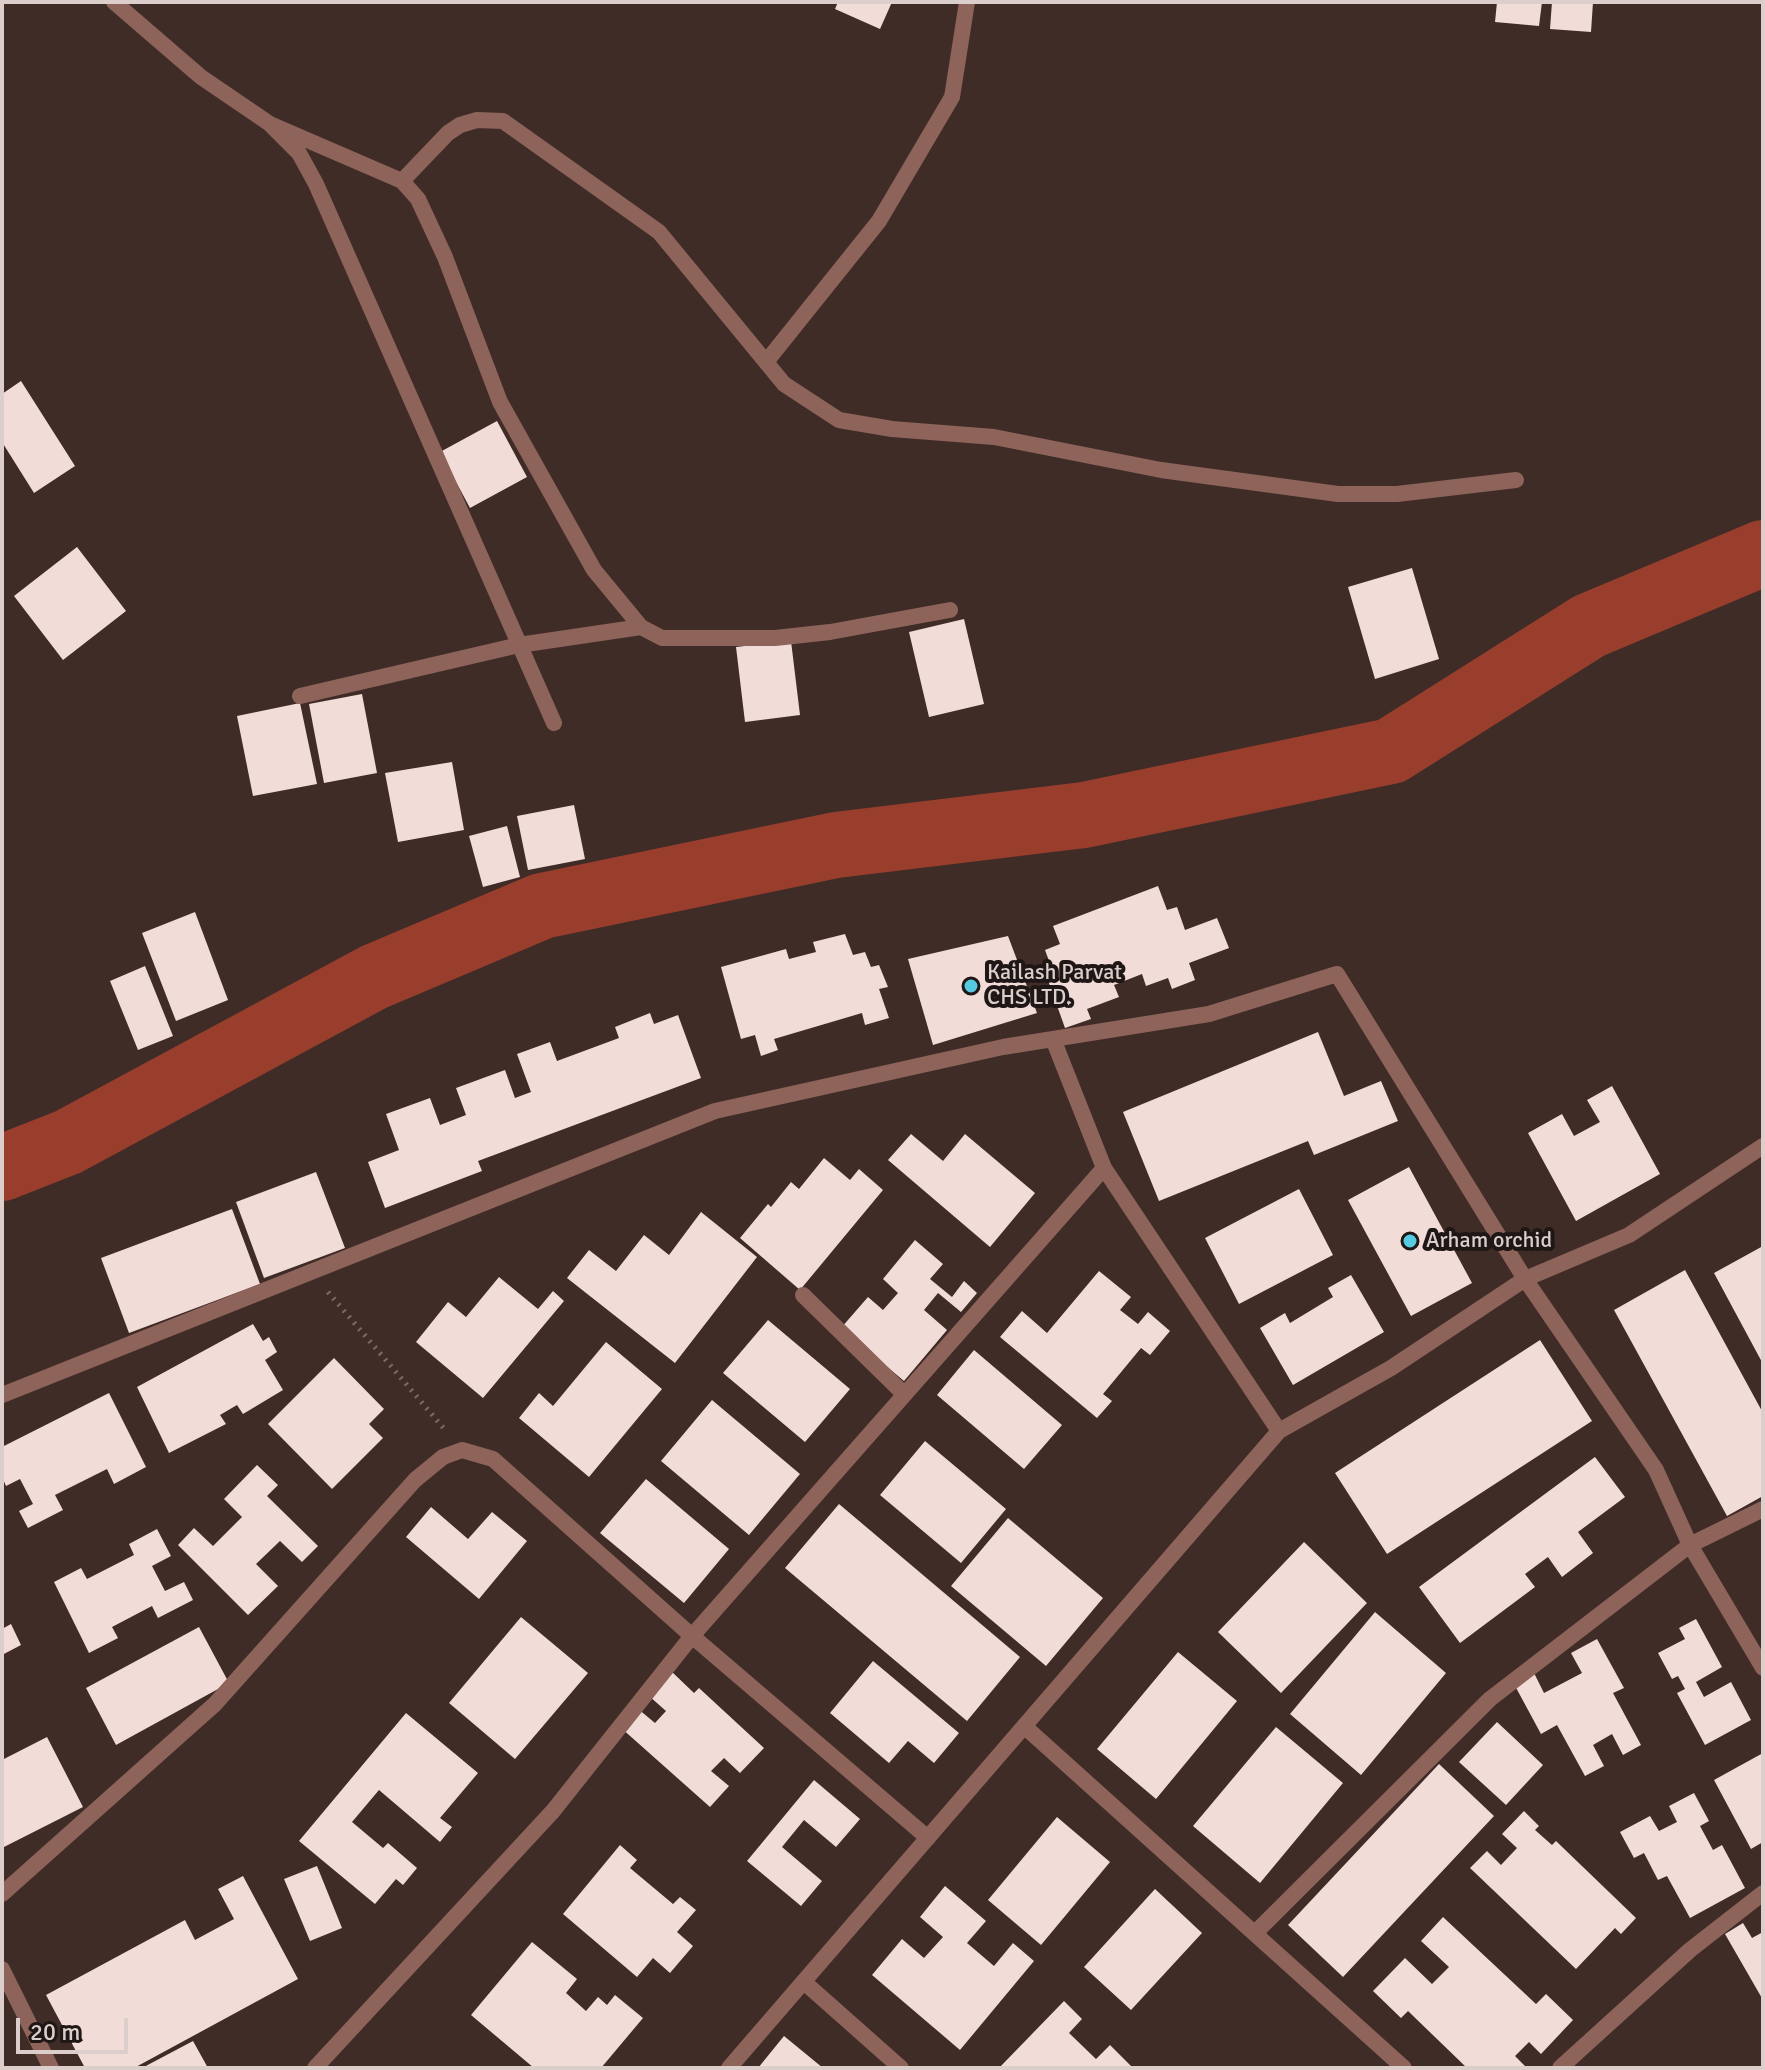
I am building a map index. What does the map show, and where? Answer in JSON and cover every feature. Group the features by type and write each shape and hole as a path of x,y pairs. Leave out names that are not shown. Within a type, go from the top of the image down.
{"street":[{"path":"114,2 201,77 270,124 299,153 316,184 554,723"},
{"path":"766,362 879,221 952,97 967,2"},
{"path":"402,181 448,133 460,125 477,120 503,121 659,232 784,384 839,420 892,429 994,437 1161,470 1338,494 1397,494 1516,480"},
{"path":"270,124 402,181 418,199 445,257 500,402 594,570 641,627 662,638 775,638 950,610"},
{"path":"300,696 519,645 641,627"},
{"path":"2,1395 715,1111 1003,1047 1209,1014 1337,974 1525,1279 1656,1470 1690,1545 1763,1668"},
{"path":"1053,1039 1104,1168 1279,1431"},
{"path":"729,2068 1279,1431 1391,1368 1525,1279 1629,1235 1763,1146"},
{"path":"315,2068 553,1811 692,1636 1104,1168"},
{"path":"803,1295 904,1394"},
{"path":"2,1894 215,1704 415,1480 443,1457 462,1450 493,1459 692,1636 928,1838"},
{"path":"1255,1933 1490,1699 1690,1545 1763,1509"},
{"path":"1024,1726 1404,2068"},
{"path":"1560,2068 1690,1950 1763,1893"},
{"path":"2,1969 51,2068"},
{"path":"804,1982 901,2068"}],"path":[{"path":"311,1272 462,1450"}],"building":[{"path":"838,2 892,2 880,29 835,9"},
{"path":"1497,2 1542,2 1539,26 1495,22"},
{"path":"1552,2 1593,2 1591,32 1550,29"},
{"path":"21,381 75,466 34,493 2,442 2,394"},
{"path":"497,421 527,477 470,508 440,452"},
{"path":"77,547 126,611 63,660 14,596"},
{"path":"1412,568 1439,659 1375,679 1348,587"},
{"path":"964,619 984,704 929,717 909,632"},
{"path":"791,641 800,715 745,722 736,647"},
{"path":"362,694 377,773 324,783 309,704"},
{"path":"300,703 317,784 253,796 237,716"},
{"path":"452,762 464,830 398,842 385,773"},
{"path":"574,805 585,859 528,870 517,816"},
{"path":"507,826 520,877 483,887 469,836"},
{"path":"1158,886 1167,910 1177,907 1185,930 1217,918 1229,948 1189,963 1195,980 1172,989 1168,978 1146,986 1142,974 1114,985 1119,997 1087,1009 1091,1019 1065,1028 1045,972 1052,969 1045,950 1060,944 1053,926"},
{"path":"195,912 228,1000 176,1021 142,933"},
{"path":"845,934 853,955 865,952 871,967 879,965 888,987 879,989 889,1018 865,1025 862,1013 774,1039 778,1050 761,1056 755,1035 741,1039 721,967 786,949 789,959 816,952 813,942"},
{"name":"Kailash Parvat CHS LTD.","path":"1008,936 1037,1013 933,1045 908,959"},
{"path":"145,966 173,1036 138,1050 110,981"},
{"path":"650,1013 654,1024 678,1015 701,1078 478,1161 482,1171 385,1208 368,1162 399,1150 386,1114 430,1098 440,1125 466,1115 456,1088 505,1070 515,1098 531,1092 517,1054 550,1042 557,1061 619,1038 615,1027"},
{"path":"1318,1032 1344,1096 1381,1081 1398,1121 1314,1155 1308,1141 1159,1201 1123,1112"},
{"path":"1612,1086 1660,1174 1576,1221 1528,1133 1562,1114 1574,1136 1600,1122 1587,1100"},
{"path":"911,1134 943,1161 965,1134 1035,1193 990,1247 888,1160"},
{"path":"824,1158 850,1180 859,1169 883,1190 800,1290 740,1238 791,1182 799,1189"},
{"name":"Arham orchid","path":"1409,1167 1472,1283 1411,1316 1348,1200"},
{"path":"316,1172 345,1248 264,1278 236,1202"},
{"path":"1299,1189 1333,1255 1239,1304 1205,1238"},
{"path":"232,1209 260,1284 129,1333 101,1258"},
{"path":"701,1212 757,1257 675,1363 567,1278 589,1250 616,1271 644,1235 669,1255"},
{"path":"915,1240 943,1264 930,1279 952,1297 964,1281 977,1293 961,1312 938,1293 924,1310 947,1330 904,1381 841,1328 868,1297 883,1310 898,1293 883,1279"},
{"path":"1763,1246 1763,1364 1714,1273"},
{"path":"1685,1270 1763,1413 1763,1496 1727,1516 1614,1310"},
{"path":"1099,1271 1131,1297 1120,1310 1138,1324 1148,1312 1170,1331 1150,1355 1141,1348 1103,1394 1112,1401 1097,1418 1000,1337 1022,1311 1047,1333"},
{"path":"1351,1275 1384,1332 1293,1385 1260,1328 1285,1313 1290,1323 1333,1297 1328,1288"},
{"path":"499,1277 538,1309 553,1291 564,1301 483,1398 416,1342 448,1302 466,1317"},
{"path":"768,1320 850,1389 805,1442 723,1373"},
{"path":"253,1324 263,1341 269,1337 277,1352 265,1360 283,1390 243,1414 237,1405 220,1415 226,1424 169,1453 137,1387"},
{"path":"1540,1340 1592,1421 1387,1554 1335,1473"},
{"path":"606,1342 662,1389 589,1477 519,1418 539,1393 553,1406"},
{"path":"974,1350 1062,1425 1024,1469 937,1395"},
{"path":"334,1358 384,1409 369,1424 383,1438 332,1489 268,1424"},
{"path":"109,1393 146,1467 114,1484 107,1469 55,1495 63,1510 28,1528 19,1511 33,1504 20,1479 6,1486 2,1477 2,1447"},
{"path":"712,1400 800,1474 749,1535 661,1461"},
{"path":"925,1441 1006,1509 961,1563 880,1495"},
{"path":"1595,1457 1625,1497 1578,1532 1593,1553 1562,1577 1548,1557 1525,1574 1535,1587 1460,1643 1419,1587"},
{"path":"257,1465 278,1485 267,1496 318,1546 302,1562 280,1541 256,1564 278,1586 248,1615 178,1545 194,1528 213,1546 242,1517 224,1499"},
{"path":"646,1479 729,1549 684,1603 600,1533"},
{"path":"839,1504 1020,1657 967,1721 785,1568"},
{"path":"431,1507 468,1539 492,1512 527,1541 479,1599 406,1537"},
{"path":"1008,1518 1103,1598 1046,1666 951,1586"},
{"path":"157,1529 171,1556 152,1566 165,1591 184,1582 193,1600 158,1618 152,1606 112,1627 118,1638 89,1653 54,1582 81,1568 87,1579 134,1555 129,1544"},
{"path":"1304,1542 1367,1603 1281,1693 1218,1632"},
{"path":"1375,1612 1446,1673 1361,1775 1290,1714"},
{"path":"521,1617 588,1673 515,1759 449,1703"},
{"path":"1696,1619 1722,1667 1696,1682 1704,1697 1731,1682 1751,1720 1705,1745 1677,1693 1685,1689 1678,1676 1672,1679 1658,1653 1685,1639 1679,1628"},
{"path":"11,1624 21,1645 2,1655 2,1629"},
{"path":"199,1627 229,1683 116,1745 86,1688"},
{"path":"1597,1639 1624,1688 1613,1693 1641,1745 1623,1755 1612,1734 1593,1745 1604,1766 1585,1776 1557,1725 1541,1734 1514,1684 1534,1673 1544,1693 1582,1673 1571,1653"},
{"path":"1178,1652 1237,1701 1156,1799 1097,1749"},
{"path":"873,1661 959,1733 934,1763 908,1741 889,1763 830,1713"},
{"path":"671,1671 694,1693 699,1688 764,1748 740,1773 724,1758 711,1771 729,1786 710,1807 620,1727 637,1708 655,1723 666,1711 649,1696"},
{"path":"406,1713 478,1773 440,1818 452,1827 440,1842 379,1790 352,1822 383,1848 388,1843 417,1868 403,1885 396,1879 375,1904 299,1841"},
{"path":"1497,1722 1543,1765 1506,1805 1459,1762"},
{"path":"1276,1727 1343,1783 1260,1883 1193,1826"},
{"path":"47,1737 83,1807 2,1848 2,1760"},
{"path":"1763,1753 1763,1842 1751,1849 1714,1780"},
{"path":"1439,1764 1494,1816 1343,1977 1288,1925"},
{"path":"814,1780 860,1819 836,1847 804,1820 782,1847 822,1881 801,1906 747,1861"},
{"path":"1694,1793 1709,1821 1700,1826 1713,1850 1722,1845 1745,1888 1690,1918 1667,1876 1658,1880 1644,1853 1634,1858 1620,1832 1650,1816 1659,1831 1677,1822 1669,1806"},
{"path":"1524,1811 1539,1826 1535,1830 1552,1845 1556,1841 1636,1918 1621,1934 1615,1928 1576,1969 1470,1868 1487,1851 1501,1865 1517,1848 1502,1834"},
{"path":"1057,1817 1110,1862 1041,1945 988,1900"},
{"path":"620,1845 637,1860 630,1868 673,1904 680,1897 696,1910 677,1932 693,1946 670,1973 653,1958 637,1977 563,1914"},
{"path":"317,1866 342,1928 310,1941 284,1879"},
{"path":"243,1876 298,1979 134,2068 85,2068 46,1995 185,1920 195,1940 234,1919 218,1889"},
{"path":"945,1886 986,1921 967,1943 994,1966 1013,1943 1034,1961 960,2050 872,1975 902,1939 924,1958 943,1937 920,1917"},
{"path":"1155,1889 1202,1933 1131,2010 1084,1967"},
{"path":"1443,1917 1536,2004 1546,1994 1573,2020 1541,2054 1529,2042 1515,2056 1527,2068 1467,2068 1408,2011 1401,2018 1373,1991 1405,1958 1432,1984 1449,1967 1421,1941"},
{"path":"1743,1923 1752,1938 1763,1932 1763,2000 1725,1934"},
{"path":"532,1942 577,1979 566,1993 586,2011 598,1997 607,2005 615,1995 643,2018 601,2068 534,2068 471,2015"},
{"path":"1064,2001 1082,2019 1069,2033 1096,2059 1110,2045 1131,2066 999,2068"},
{"path":"784,2036 823,2068 758,2068"},
{"path":"193,2041 208,2068 142,2068"}],"waterway":[{"path":"2,1168 68,1142 374,977 542,906 836,845 1084,815 1391,751 1589,626 1763,553"}],"place":[{"name":"Kailash Parvat CHS LTD.","path":"971,986"},
{"name":"Arham orchid","path":"1410,1241"}]}
